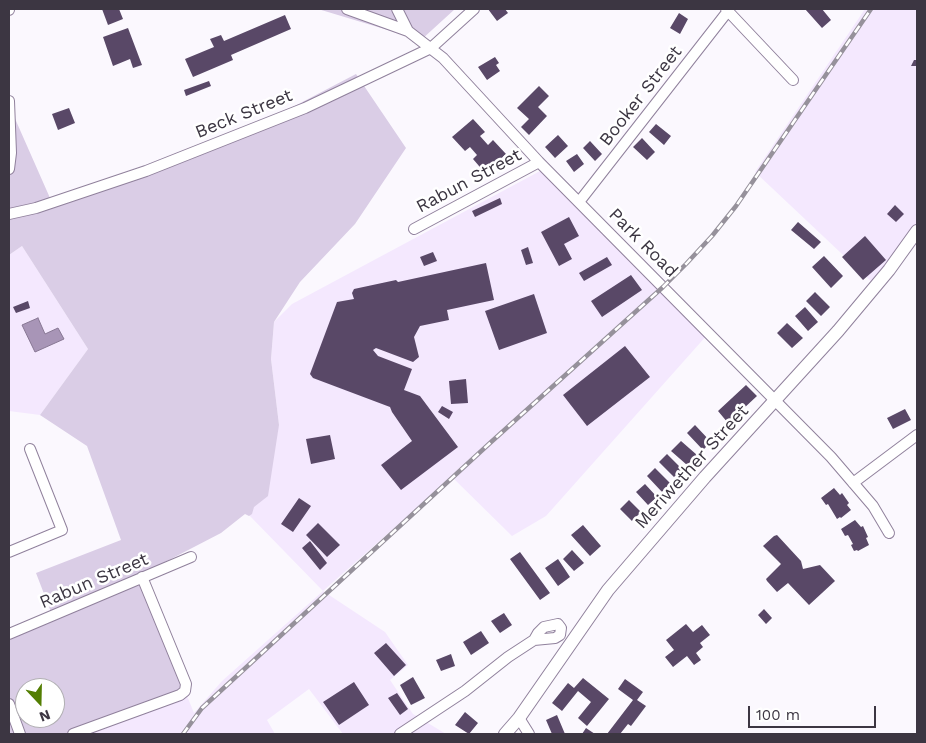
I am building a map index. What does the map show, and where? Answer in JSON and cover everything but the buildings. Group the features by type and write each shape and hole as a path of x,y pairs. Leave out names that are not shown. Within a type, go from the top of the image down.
{"street":[{"name":"Park Road","path":"348,9 408,31 443,58 539,162 774,401 821,446 872,506 888,533"},
{"path":"397,9 408,31"},
{"name":"Beck Street","path":"9,214 36,208 146,171 305,108 431,48 474,9"},
{"path":"727,10 793,80"},
{"name":"Booker Street","path":"579,202 727,10"},
{"path":"9,101 11,154 9,169"},
{"name":"Rabun Street","path":"414,229 539,162"},
{"name":"Meriwether Street","path":"504,734 519,718 608,590 705,477 838,331 917,231"},
{"path":"853,483 917,436"},
{"path":"9,552 62,530 30,449"},
{"name":"Rabun Street","path":"9,634 192,557"},
{"path":"73,734 180,695 185,691 186,684 142,577"},
{"path":"400,734 465,691 508,657 534,640"},
{"path":"9,704 20,734"},
{"path":"519,718 529,734"}],"shaded area":[{"path":"318,9 455,9 421,40"},
{"path":"865,9 917,9 917,229 876,286 755,172"},
{"path":"356,74 406,148 355,224 300,282 274,322 271,359 279,425 268,496 254,507 252,514 249,516 245,514 221,533 140,575 185,691 72,734 9,734 9,631 51,612 36,573 121,540 87,446 40,415 88,349 22,246 9,255 9,105 50,198 243,133"},
{"path":"542,170 708,334 546,516 512,536 452,477 323,591 247,513 279,425 271,359 274,322 292,304"},
{"path":"22,246 88,349 40,415 9,411 9,255"},
{"path":"38,318 45,334 58,328 64,339 35,352 22,325"},
{"path":"323,591 385,632 408,665 390,680 413,714 446,734 343,734 309,689 267,720 275,734 72,734 185,691 194,713 222,681"}],"railway":[{"path":"183,734 202,708 686,264 736,206 871,9"}]}
